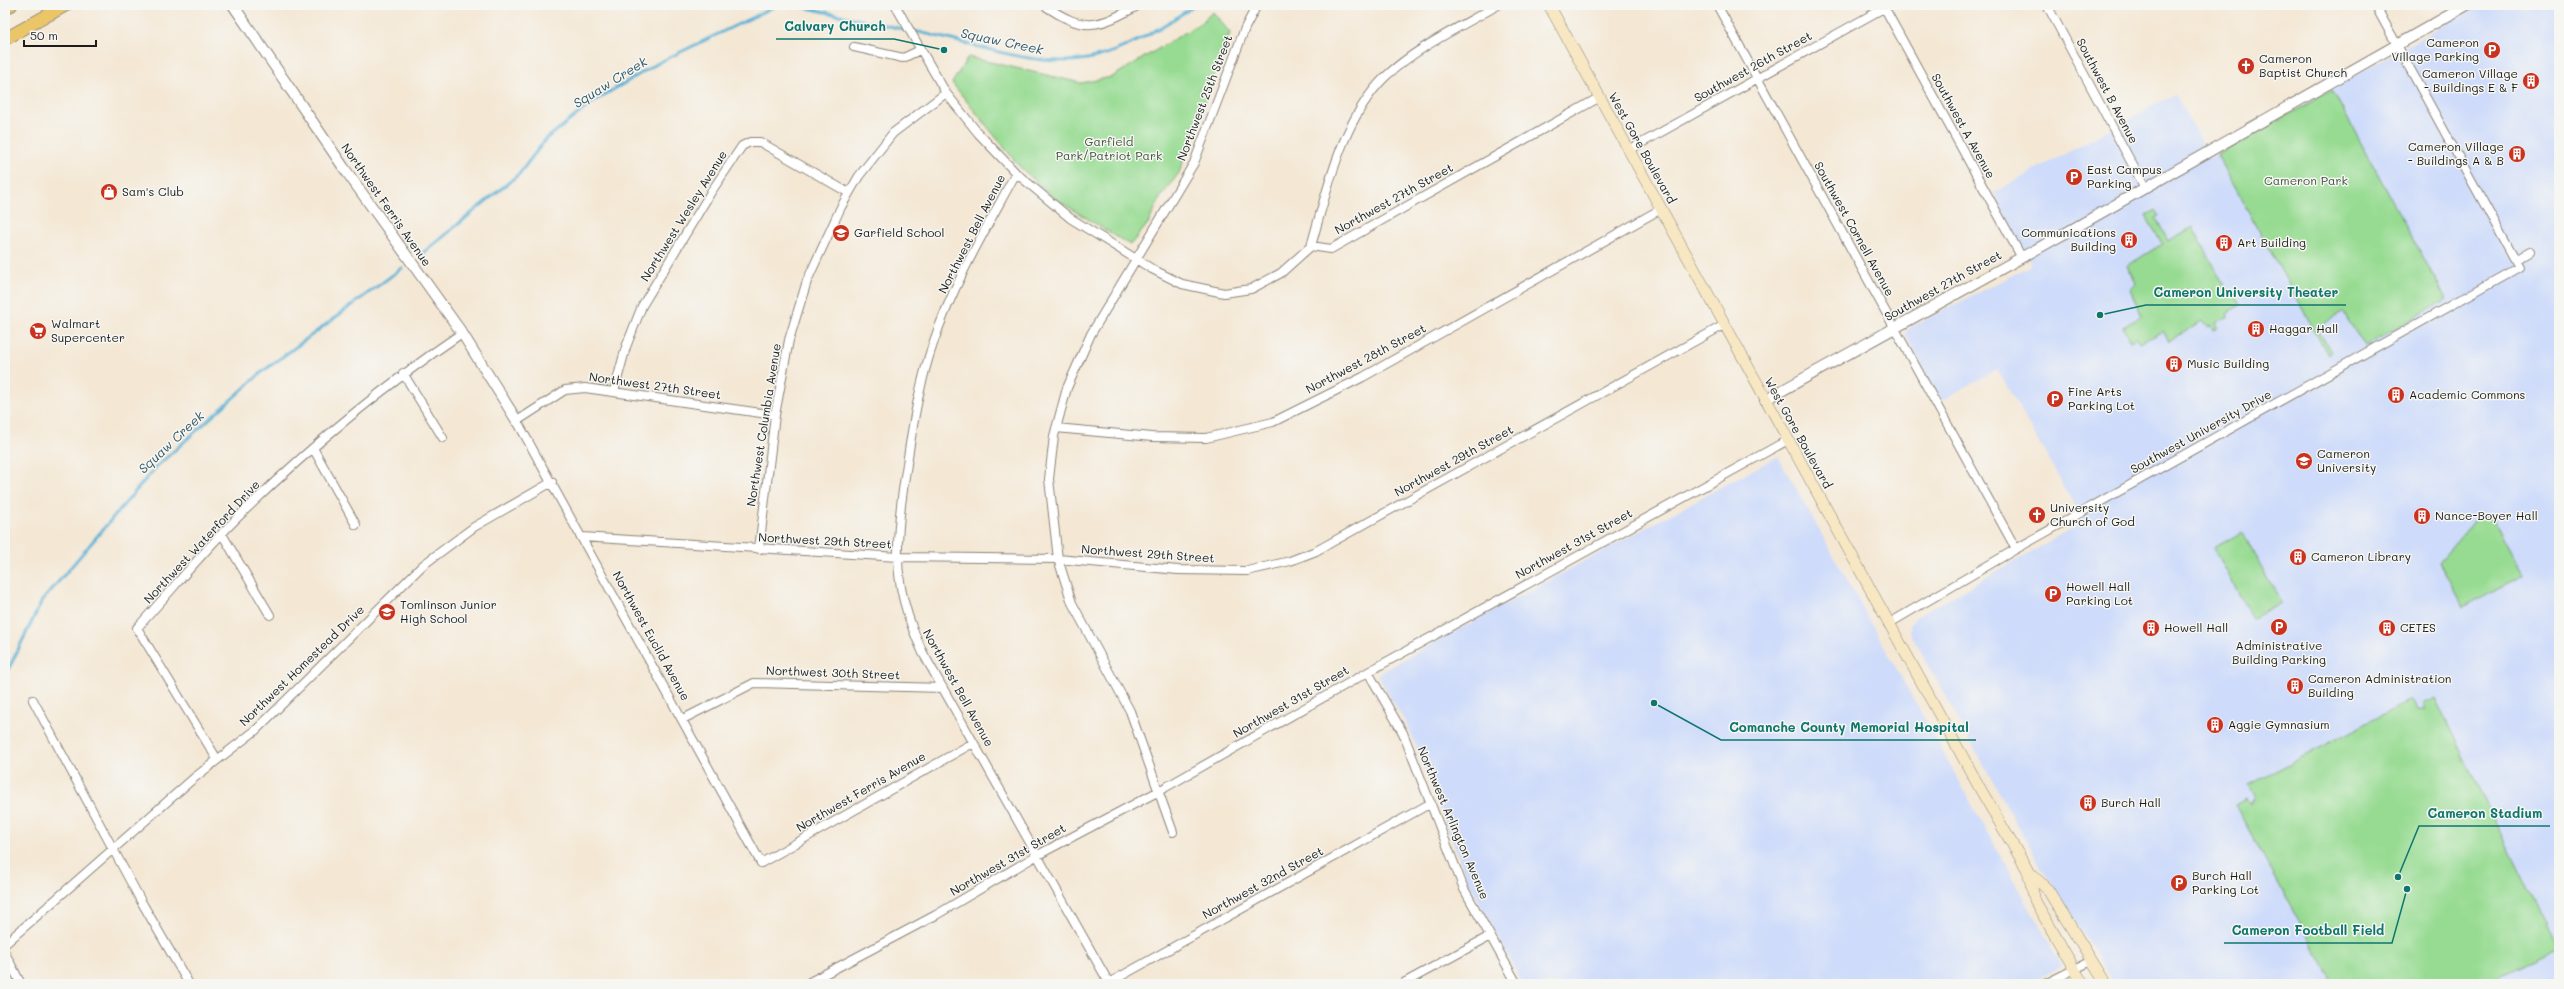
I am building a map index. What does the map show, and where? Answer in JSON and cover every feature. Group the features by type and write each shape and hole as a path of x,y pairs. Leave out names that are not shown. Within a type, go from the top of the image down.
{"main road":[{"path":"5,8 11,5"},
{"path":"5,39 66,5"},
{"name":"West Gore Boulevard","path":"1549,5 1888,624 2028,871 2035,901 2083,984"},
{"name":"West Gore Boulevard","path":"2028,871 2048,890 2106,984"}],"street":[{"name":"Northwest Ferris Avenue","path":"233,5 328,145 462,333 517,421"},
{"name":"Northwest Bell Avenue","path":"895,5 946,93 978,133 1016,173 968,263 934,340 916,405 902,493 898,557 911,626 923,653 1108,984"},
{"path":"1044,5 1081,25 1097,25 1139,5"},
{"name":"Northwest 25th Street","path":"1138,260 1194,163 1245,28 1257,5"},
{"path":"1016,173 1070,218 1138,260 1182,284 1224,294 1251,289 1281,273 1311,246 1333,170 1359,110 1385,78 1421,49 1498,5"},
{"name":"Southwest Cornell Avenue","path":"1717,5 2016,549"},
{"name":"Southwest B Avenue","path":"2047,5 2145,188"},
{"path":"2375,5 2515,260 2530,252"},
{"name":"Southwest 27th Street","path":"1765,400 2022,258 2467,5"},
{"name":"Southwest 26th Street","path":"1629,150 1885,6"},
{"name":"Southwest A Avenue","path":"1885,6 2022,258"},
{"path":"854,47 903,58 918,47"},
{"name":"Northwest Columbia Avenue","path":"759,549 775,416 789,340 807,281 849,193 859,176 893,133 946,93"},
{"name":"Northwest 27th Street","path":"1311,246 1331,248 1600,97"},
{"name":"Northwest Wesley Avenue","path":"614,391 626,347 642,306 675,254 711,192 742,146 750,142 760,142 849,193"},
{"name":"Northwest 28th Street","path":"1056,428 1152,437 1206,438 1273,422 1363,377 1661,210"},
{"path":"1138,260 1091,334 1067,388 1056,428 1049,480 1058,559 1072,603 1130,711 1173,832"},
{"name":"Southwest University Drive","path":"1888,624 2016,549 2519,267 2515,260"},
{"name":"Northwest 29th Street","path":"582,537 898,557 1058,559 1178,570 1247,571 1316,551 1724,325"},
{"name":"Northwest Waterford Drive","path":"217,759 137,628 222,534 313,448 403,373 462,333"},
{"path":"403,373 443,438"},
{"name":"Northwest 27th Street","path":"517,421 565,390 585,388 614,391 775,416"},
{"name":"Northwest Euclid Avenue","path":"517,421 762,863"},
{"name":"Northwest 31st Street","path":"806,984 936,915 1036,856 1159,791 1368,672 1788,440"},
{"path":"313,448 356,525"},
{"name":"Northwest Homestead Drive","path":"5,944 113,848 217,759 256,730 423,565 474,527 552,482"},
{"path":"222,534 270,615"},
{"name":"Northwest Arlington Avenue","path":"1368,672 1403,733 1464,889 1517,984"},
{"name":"Northwest 30th Street","path":"683,719 754,683 943,688"},
{"path":"33,700 189,984"},
{"name":"Northwest Ferris Avenue","path":"762,863 974,743"},
{"name":"Northwest 32nd Street","path":"1108,984 1430,802"},
{"path":"1402,984 1490,936"},
{"path":"5,953 21,984"},
{"path":"2045,984 2092,961"}],"shaded area":[{"name":"Cameron University","path":"2479,5 2559,5 2559,984 2115,984 2039,864 1910,632 1910,624 1916,617 2084,522 1997,369 1941,401 1905,334 1909,328 2032,265 1993,193 2175,94 2210,158"},
{"path":"1778,456 2062,966 2028,984 1523,984 1467,879 1410,731 1377,674"}],"green space":[{"name":"Garfield Park/Patriot Park","path":"1213,12 1230,33 1179,173 1160,198 1148,224 1130,245 1054,198 1020,167 952,83 968,57 1081,83 1112,77 1199,24"},
{"name":"Cameron Park","path":"2332,90 2446,299 2365,347 2343,312 2317,328 2331,352 2328,355 2217,155"},
{"path":"2156,210 2160,216 2156,218 2168,241 2193,227 2229,294 2234,291 2241,305 2227,313 2228,316 2215,323 2217,328 2213,330 2211,326 2207,327 2202,321 2169,342 2163,331 2140,343 2137,338 2131,341 2123,327 2142,316 2130,289 2136,283 2127,266 2162,244 2146,216"},
{"path":"2492,517 2523,575 2464,608 2439,562 2477,518"},
{"path":"2242,532 2281,602 2252,618 2214,548"},
{"path":"2435,698 2556,948 2487,982 2488,984 2334,984 2235,805 2246,799 2250,804 2255,796 2249,785 2411,700 2417,710 2425,710 2422,704"}],"waterway":[{"name":"Squaw Creek","path":"422,254 519,174 546,139 596,100 660,62 778,5"},
{"name":"Squaw Creek","path":"794,5 907,30"},
{"name":"Squaw Creek","path":"913,31 1029,58 1052,61 1075,61 1109,53 1135,42 1196,5"},
{"name":"Squaw Creek","path":"5,676 42,601 156,467 262,372 402,268"}],"place":[{"name":"Calvary Church","path":"944,50"},
{"name":"Cameron Village Parking","path":"2492,50"},
{"name":"Cameron Baptist Church","path":"2246,66"},
{"name":"Cameron Village - Buildings E & F","path":"2531,81"},
{"name":"Cameron Village - Buildings A & B","path":"2517,154"},
{"name":"East Campus Parking","path":"2074,177"},
{"name":"Sam's Club","path":"109,192"},
{"name":"Garfield School","path":"841,233"},
{"name":"Communications Building","path":"2129,240"},
{"name":"Art Building","path":"2224,243"},
{"name":"Cameron University Theater","path":"2100,315"},
{"name":"Haggar Hall","path":"2256,329"},
{"name":"Walmart Supercenter","path":"38,331"},
{"name":"Music Building","path":"2174,364"},
{"name":"Academic Commons","path":"2396,395"},
{"name":"Fine Arts Parking Lot","path":"2055,399"},
{"name":"Cameron University","path":"2304,461"},
{"name":"University Church of God","path":"2037,515"},
{"name":"Nance-Boyer Hall","path":"2422,516"},
{"name":"Cameron Library","path":"2298,557"},
{"name":"Howell Hall Parking Lot","path":"2053,594"},
{"name":"Tomlinson Junior High School","path":"387,612"},
{"name":"Administrative Building Parking","path":"2279,627"},
{"name":"Howell Hall","path":"2151,628"},
{"name":"CETES","path":"2387,628"},
{"name":"Cameron Administration Building","path":"2295,686"},
{"name":"Comanche County Memorial Hospital","path":"1654,703"},
{"name":"Aggie Gymnasium","path":"2215,725"},
{"name":"Burch Hall","path":"2088,803"},
{"name":"Cameron Stadium","path":"2398,877"},
{"name":"Burch Hall Parking Lot","path":"2179,883"},
{"name":"Cameron Football Field","path":"2407,889"}]}
